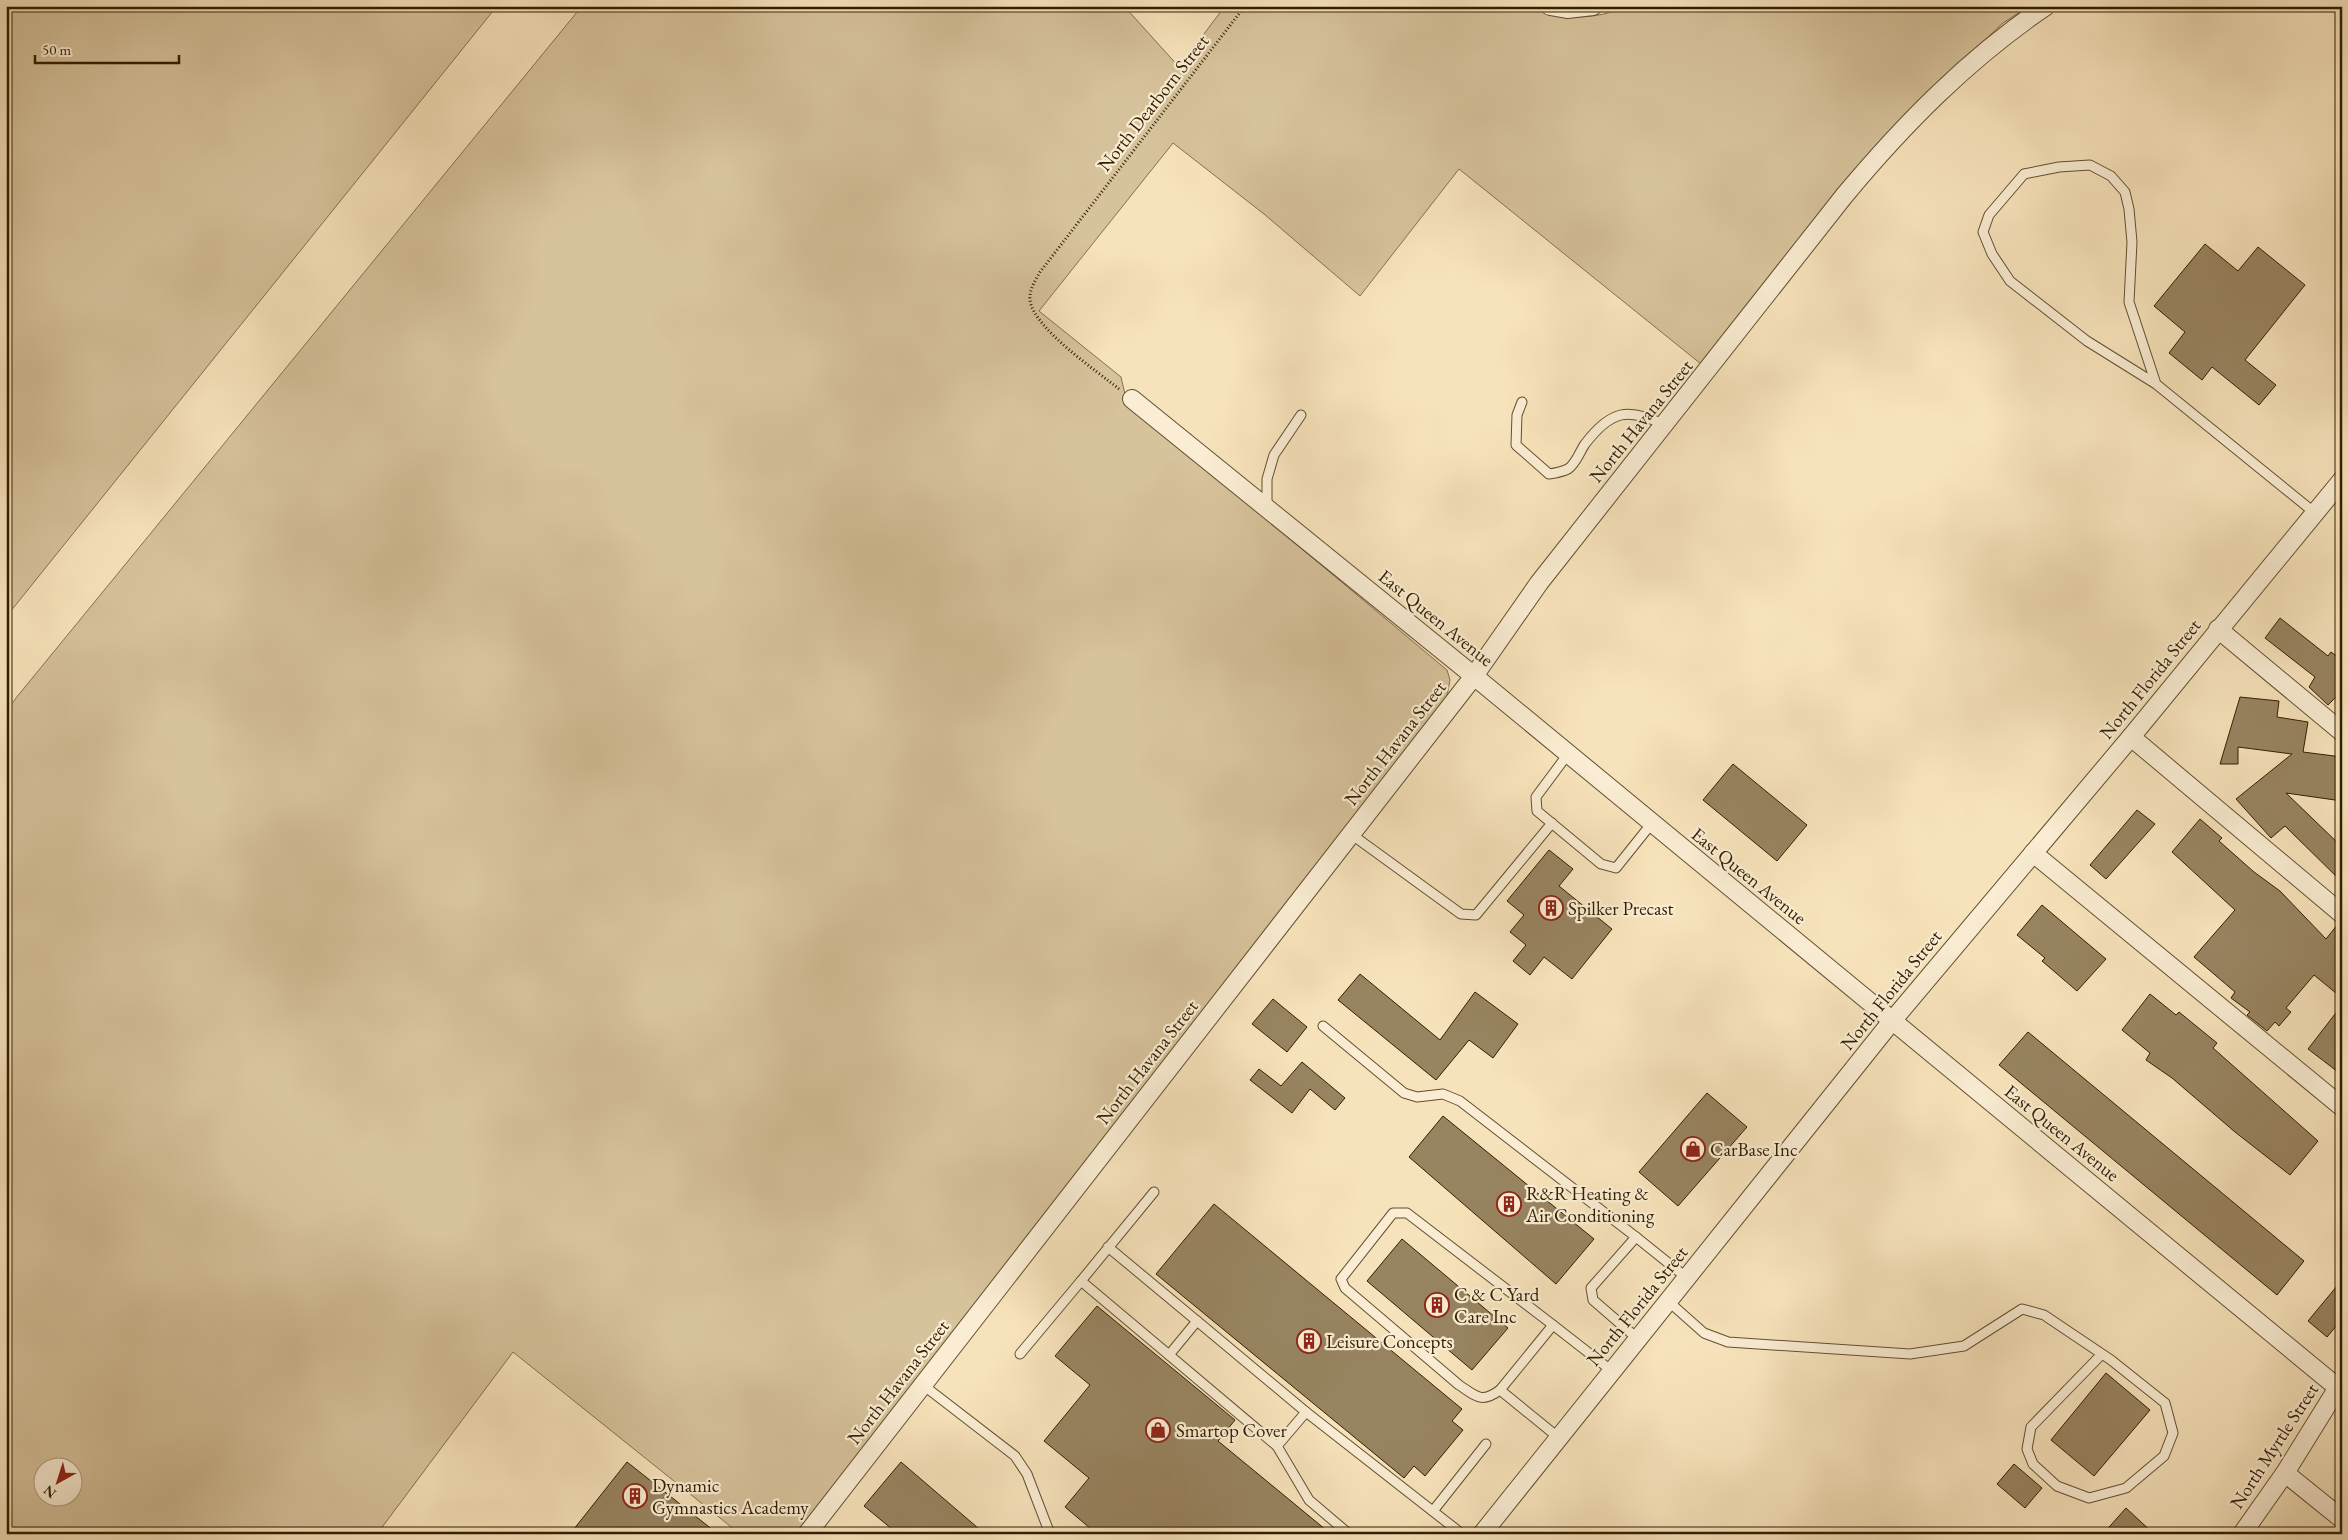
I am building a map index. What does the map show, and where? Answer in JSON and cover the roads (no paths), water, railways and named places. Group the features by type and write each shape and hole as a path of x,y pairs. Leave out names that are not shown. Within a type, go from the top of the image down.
{"street":[{"path":"1550,6 1587,8"},
{"name":"North Havana Street","path":"807,1534 1474,676 1539,583 1833,210 1896,135 1956,77 2046,6"},
{"name":"East Queen Avenue","path":"1132,399 1267,507 1892,1021 2339,1384"},
{"name":"North Florida Street","path":"1482,1534 1892,1021 2131,737 2342,480"},
{"path":"2218,629 2342,732"},
{"path":"2131,737 2342,914"},
{"path":"2033,853 2342,1107"},
{"name":"North Myrtle Street","path":"2242,1534 2285,1473 2339,1384"},
{"path":"2285,1473 2342,1519"}],"lane":[{"path":"2156,384 2129,302 2132,242 2125,192 2111,176 2090,165 2058,167 2024,174 1989,215 1983,232 1992,254 2010,281 2087,341 2156,384 2315,513"},
{"path":"1522,402 1517,415 1516,445 1549,474 1562,472 1570,468 1585,444 1606,422 1620,415 1630,413 1643,414 1665,425"},
{"path":"1267,507 1267,479 1274,455 1300,415"},
{"path":"1568,754 1536,797 1537,811 1601,864 1616,868 1652,823"},
{"path":"1351,834 1461,914 1476,915 1552,823"},
{"path":"1323,1026 1404,1093 1417,1097 1443,1094 1460,1101 1687,1278"},
{"path":"1020,1354 1154,1192"},
{"path":"1553,1325 1500,1390 1490,1398 1479,1398 1459,1385 1345,1288 1341,1279 1393,1213 1407,1213 1553,1325 1612,1371"},
{"path":"1636,1238 1591,1288 1593,1300 1638,1339"},
{"path":"1108,1247 1306,1412 1462,1534"},
{"path":"1081,1281 1277,1446 1309,1500 1349,1534"},
{"path":"1668,1301 1704,1333 1728,1342 1910,1354 1964,1346 2022,1309 2044,1315 2111,1360 2165,1403 2173,1433 2164,1456 2126,1488 2089,1498 2057,1486 2033,1464 2027,1450 2031,1427 2101,1355"},
{"path":"1169,1355 1197,1321"},
{"path":"923,1385 1015,1456 1027,1474 1050,1534"},
{"path":"1500,1390 1559,1438"},
{"path":"1277,1446 1306,1412"},
{"path":"1433,1511 1486,1444"}],"place":[{"name":"Spilker Precast","path":"1551,908"},
{"name":"CarBase Inc","path":"1693,1149"},
{"name":"R&R Heating & Air Conditioning","path":"1509,1204"},
{"name":"C & C Yard Care Inc","path":"1437,1305"},
{"name":"Leisure Concepts","path":"1309,1341"},
{"name":"Smartop Cover","path":"1158,1430"},
{"name":"Dynamic Gymnastics Academy","path":"635,1496"}]}
